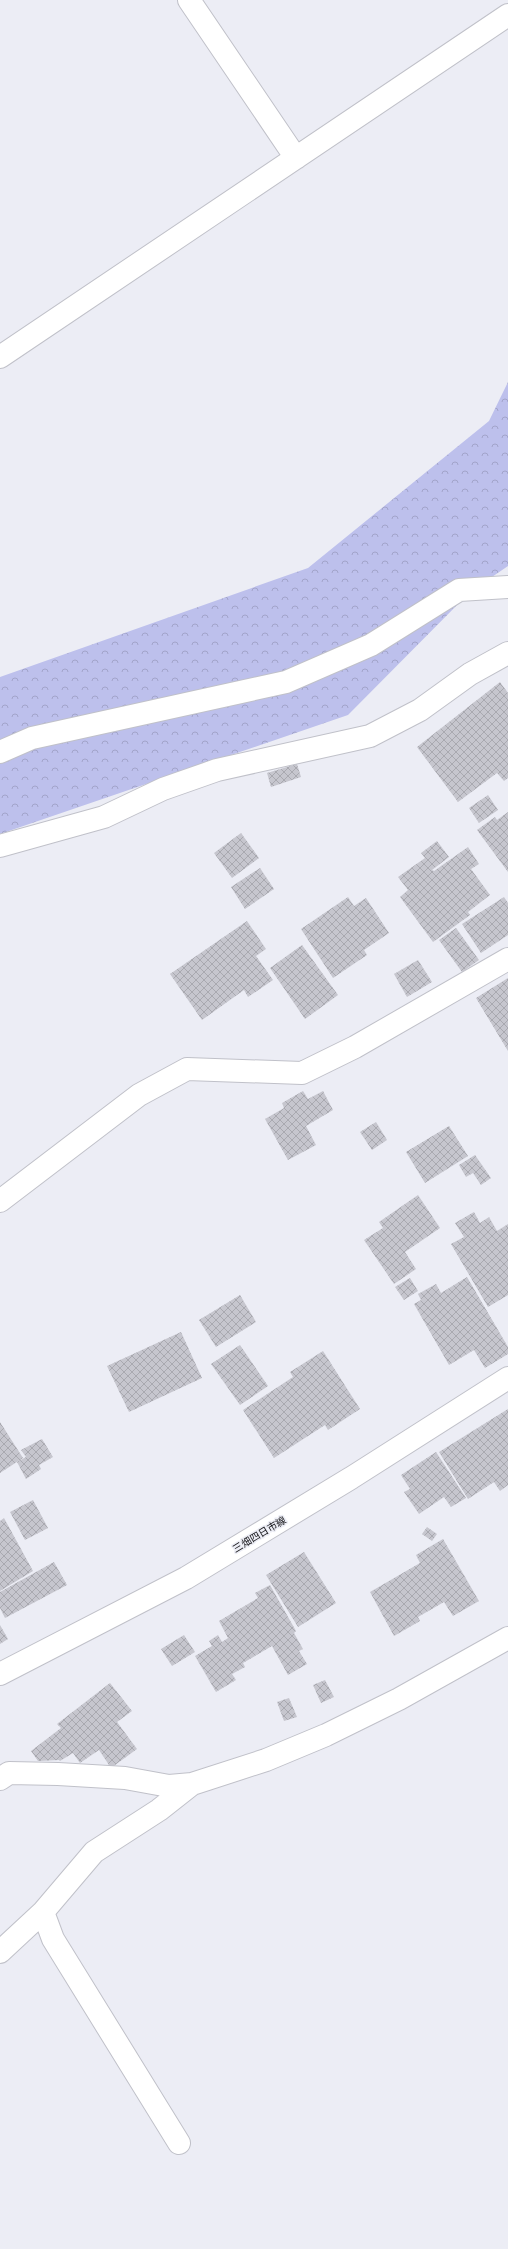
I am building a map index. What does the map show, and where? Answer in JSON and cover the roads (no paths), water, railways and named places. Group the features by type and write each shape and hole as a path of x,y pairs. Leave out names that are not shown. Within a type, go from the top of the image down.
{"street":[{"path":"189,0 296,158"},
{"path":"0,357 508,15"},
{"path":"0,752 32,738 286,682 371,645 459,590 508,587"},
{"path":"0,846 104,817 163,789 217,770 370,736 420,710 470,674 508,652"},
{"path":"0,1201 139,1095 187,1069 302,1073 355,1047 508,959"},
{"name":"三畑四日市線","path":"0,1674 186,1578 351,1478 508,1378"},
{"path":"0,1779 9,1773 58,1774 124,1778 169,1786 192,1784 266,1760 326,1735 399,1699 508,1638"},
{"path":"0,1952 43,1912 94,1852 159,1810 192,1784"},
{"path":"43,1912 53,1939 179,2143"}]}
